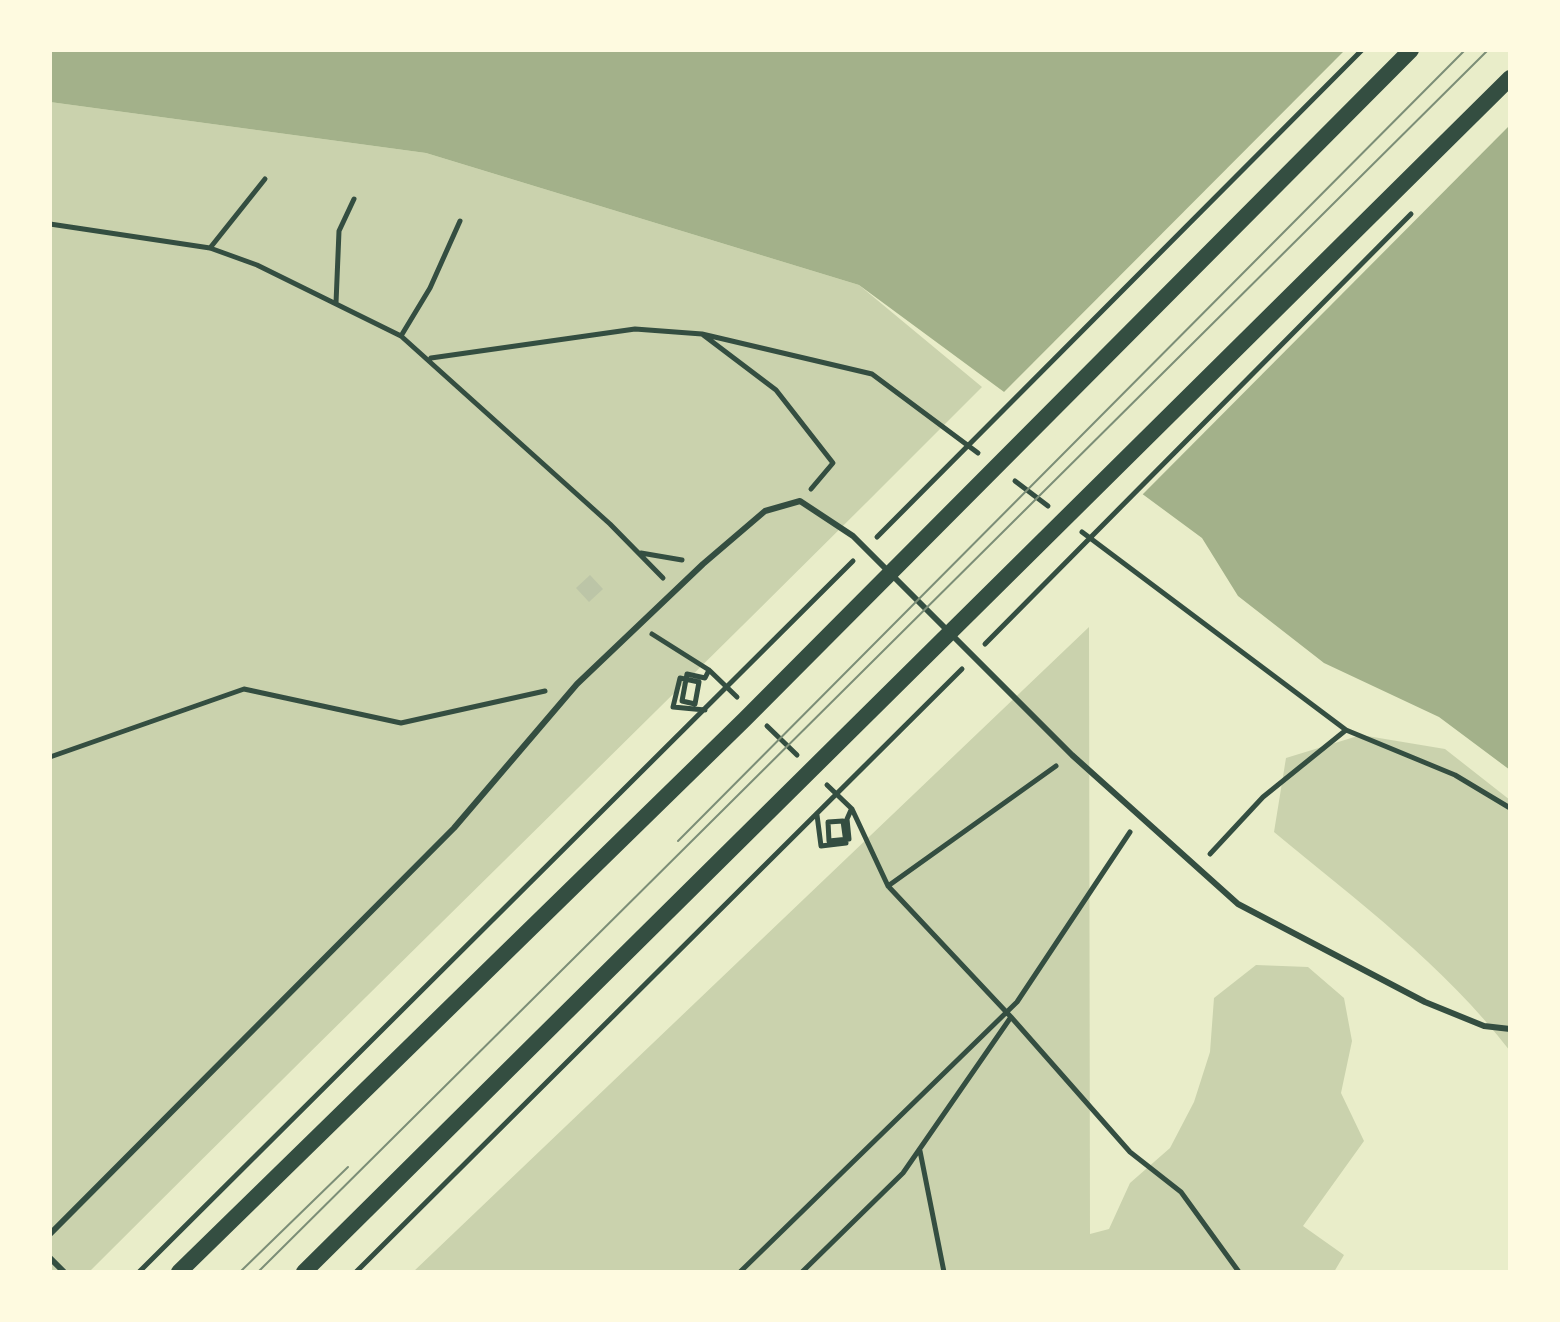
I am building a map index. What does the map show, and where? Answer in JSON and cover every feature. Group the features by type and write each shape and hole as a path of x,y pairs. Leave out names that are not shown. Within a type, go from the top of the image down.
{"main road":[{"path":"179,1272 744,720 1411,50"},
{"path":"304,1272 1510,78"}],"lane":[{"path":"50,1234 454,828 577,684 674,590 765,511 800,501 853,536 1072,755 1238,904 1425,1002 1484,1026 1510,1029"},
{"path":"50,1258 64,1272"}],"path":[{"path":"872,542 1362,50"},
{"path":"210,248 265,179"},
{"path":"336,303 339,231 354,199"},
{"path":"985,645 1421,204"},
{"path":"401,336 430,288 460,221"},
{"path":"50,224 210,248 257,265 401,336 430,358 641,553 674,590"},
{"path":"430,358 635,329 702,334 872,374 985,458"},
{"path":"702,334 776,390 833,463 800,501"},
{"path":"1009,477 1059,515"},
{"path":"1072,524 1346,730 1455,775 1510,808"},
{"path":"641,553 703,564"},
{"path":"139,1272 861,553"},
{"path":"356,1272 962,668"},
{"path":"705,710 673,707 680,678 689,680 699,682 695,704 682,701 685,687 687,674 705,678 709,670"},
{"path":"50,757 244,689 401,723 577,684"},
{"path":"1198,866 1263,797 1346,730"},
{"path":"888,886 1072,755"},
{"path":"817,815 821,846 846,843 845,832 843,821 828,822 829,841 839,840 849,839 847,819 852,809 888,886 1011,1017 1130,1152 1181,1192 1239,1272"},
{"path":"740,1272 1017,1002 1141,815"},
{"path":"802,1272 903,1173 1011,1017"},
{"path":"920,1150 944,1272"}],"shaded area":[{"path":"50,50 1510,50 1510,770 1439,717 1324,663 1238,596 1202,538 859,285 426,153 50,102"},
{"path":"50,102 426,153 859,285 982,387 89,1272 50,1272"},
{"path":"1089,627 1090,1234 1109,1229 1130,1183 1170,1148 1194,1102 1210,1052 1214,998 1256,965 1308,967 1344,998 1352,1041 1341,1093 1364,1141 1303,1226 1344,1255 1334,1272 413,1272"},
{"path":"1361,735 1445,749 1510,800 1510,1051 1485,1020 1428,962 1274,832 1286,758"}],"pier":[{"path":"1345,50 1510,50 1510,125 1140,497 1001,395"}],"building":[{"path":"590,575 603,589 589,602 576,588"}],"tram line":[{"path":"678,841 1465,50"},
{"path":"258,1272 1488,50"},
{"path":"240,1272 348,1167"}]}
